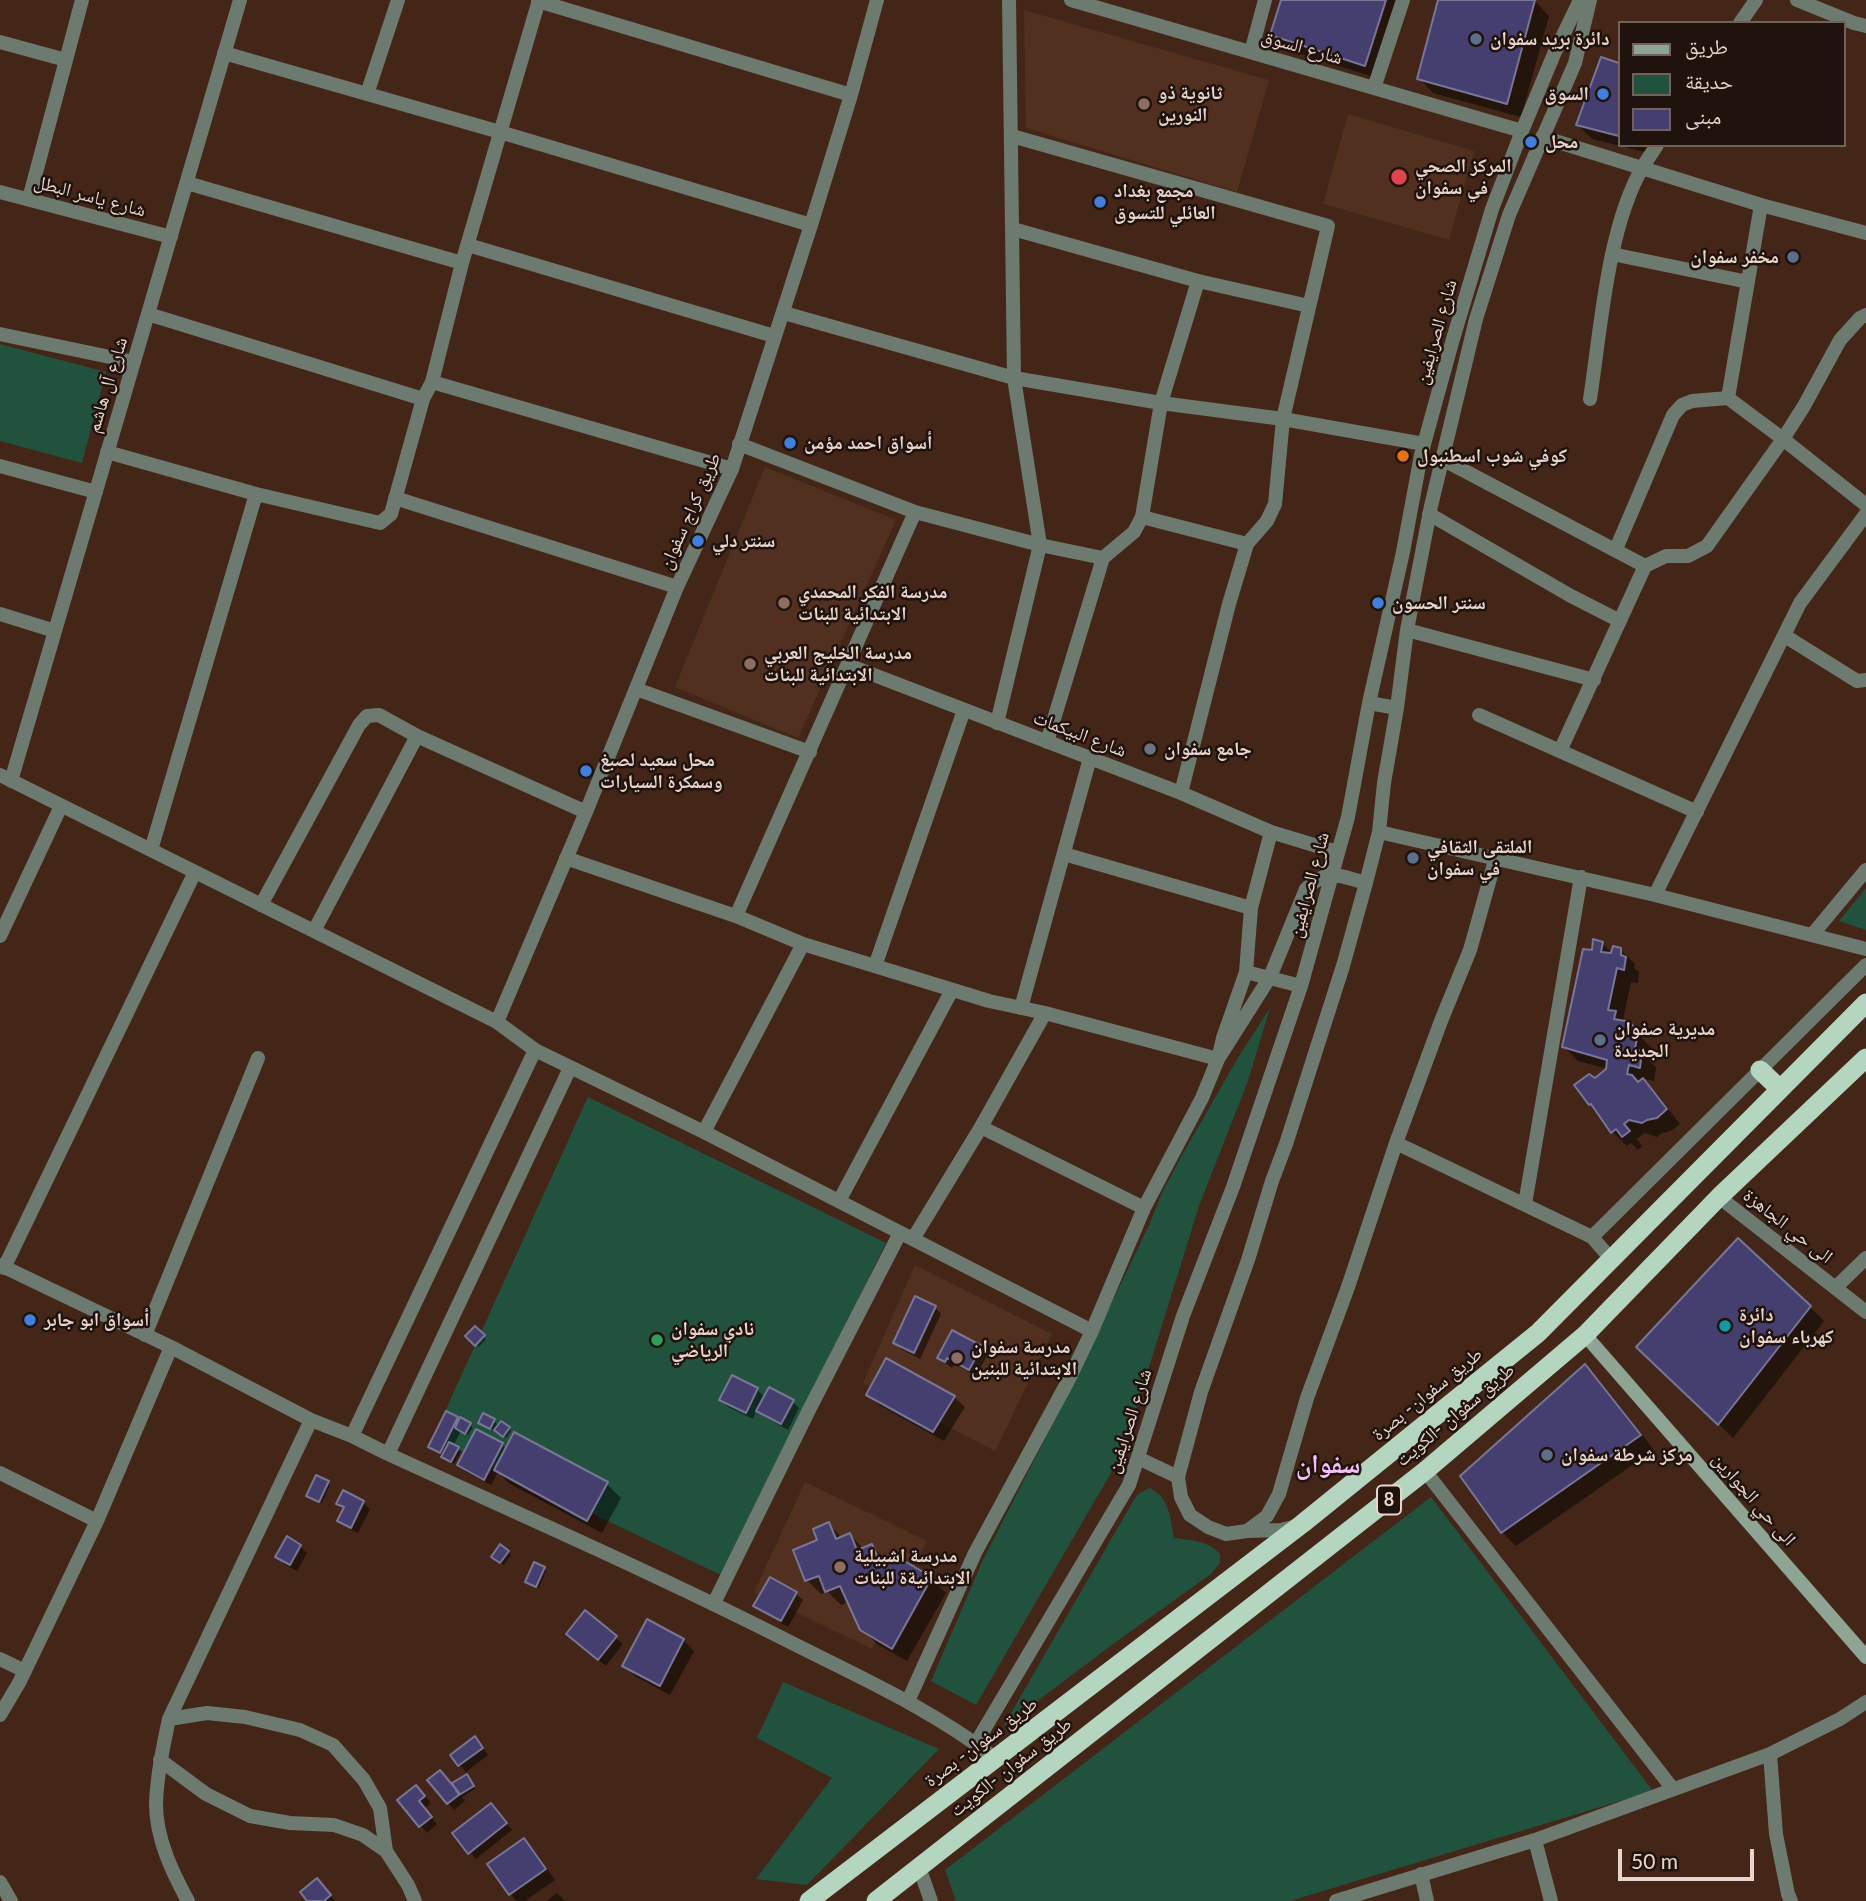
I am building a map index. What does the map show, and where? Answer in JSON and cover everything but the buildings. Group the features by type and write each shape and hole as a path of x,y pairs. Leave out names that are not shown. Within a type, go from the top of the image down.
{"highway":[{"name":"طريق سفوان- بصرة","path":"809,1901 1306,1521 1538,1333 1866,1003"},
{"name":"طريق سفوان -الكويت","path":"876,1901 1425,1471 1585,1335 1720,1196 1866,1058"},
{"path":"1760,1070 1780,1089"},
{"path":"1335,1498 1343,1519 1357,1525"},
{"path":"1306,1521 1322,1524 1327,1530 1331,1545"}],"main road":[{"name":"الى حي الجوارين","path":"1585,1335 1866,1657"}],"street":[{"path":"29,199 82,0"},
{"name":"شارع آل هاشم","path":"6,778 55,631 240,0"},
{"path":"367,94 398,0"},
{"name":"طريق كراج سفوان","path":"497,1022 677,587 732,469 774,336 784,313 877,0"},
{"path":"997,723 1040,545 1014,378 1009,0"},
{"name":"شارع السوق","path":"1071,0 1521,131"},
{"path":"1251,52 1265,0"},
{"path":"1374,88 1403,0"},
{"name":"شارع الصرايفين","path":"976,1744 1129,1485 1183,1316 1233,1187 1301,986 1348,817 1369,703 1424,444 1492,209 1521,131 1580,0"},
{"name":"شارع الصرايفين","path":"1178,1477 1201,1392 1286,1144 1343,966 1366,883 1379,832 1407,630 1429,514 1476,318 1509,215 1575,63 1590,0"},
{"path":"1741,21 1756,0"},
{"path":"1797,0 1866,26"},
{"path":"107,452 256,494 380,523 391,514 423,399 432,382 462,264 538,1 851,94"},
{"path":"0,42 66,60"},
{"path":"225,53 811,225"},
{"path":"1012,136 1328,226 1283,419 1275,504 1267,521 1247,544 1181,793"},
{"path":"1542,138 1761,205 1866,233"},
{"path":"1590,399 1612,254 1628,200 1642,168 1656,147"},
{"path":"187,183 462,264"},
{"name":"شارع ياسر البطل","path":"0,192 171,237"},
{"path":"1728,398 1761,205"},
{"path":"1013,229 1198,281 1310,306"},
{"path":"468,245 774,336"},
{"path":"1612,254 1748,282"},
{"path":"1047,742 1103,558 1134,532 1142,517 1161,403 1198,281"},
{"path":"784,313 1014,378 1161,403 1283,419 1424,444"},
{"path":"148,314 423,399"},
{"path":"1560,751 1645,566 1666,556 1688,556 1707,546 1783,439 1840,340 1866,315"},
{"path":"0,334 134,362"},
{"path":"432,382 732,469"},
{"path":"1616,550 1673,415 1682,405 1692,401 1728,398 1866,505"},
{"path":"739,444 915,512 1040,545 1103,558"},
{"path":"1442,459 1645,566"},
{"path":"0,466 96,492"},
{"path":"151,850 256,494"},
{"path":"395,498 677,587"},
{"path":"736,916 915,512"},
{"path":"1429,514 1571,596 1620,621"},
{"path":"1655,895 1800,603 1866,514"},
{"path":"1142,517 1247,544"},
{"path":"0,614 55,631"},
{"path":"1407,630 1594,680"},
{"path":"1785,636 1857,681 1866,680"},
{"name":"شارع البيكمات","path":"849,664 1181,793 1271,832 1337,852"},
{"path":"636,689 810,752"},
{"path":"1369,703 1397,708"},
{"path":"875,966 964,710"},
{"path":"261,905 359,725 367,716 379,715 417,736 586,812"},
{"path":"1479,715 1697,812"},
{"path":"314,931 417,736"},
{"path":"1021,1008 1090,758"},
{"path":"6,778 497,1022 535,1050 704,1132 1092,1331"},
{"path":"0,936 61,806"},
{"path":"908,1701 975,1553 1067,1383 1144,1208 1202,1098 1218,1059 1246,972 1251,908 1271,832"},
{"path":"1379,832 1581,877 1866,949"},
{"path":"1064,854 1251,908"},
{"path":"1247,1531 1267,1516 1279,1494 1307,1398 1348,1287 1396,1143 1470,950 1496,857"},
{"path":"566,858 736,916 803,944 951,990 1218,1059"},
{"path":"1812,935 1866,870"},
{"path":"195,872 2,1266 171,1347 311,1420 352,1436 714,1603 908,1701 996,1759"},
{"path":"1218,1059 1270,977 1306,889 1316,880 1331,874 1366,883"},
{"path":"1525,1204 1581,877"},
{"path":"704,1132 803,944"},
{"path":"1592,1237 1866,965"},
{"path":"1246,972 1301,986"},
{"path":"839,1201 951,990"},
{"path":"714,1603 809,1410 906,1236 981,1127 1045,1013"},
{"path":"352,1436 535,1050"},
{"path":"145,1335 258,1058"},
{"path":"388,1454 570,1068"},
{"path":"981,1127 1144,1208"},
{"path":"1396,1143 1592,1237 1611,1259"},
{"name":"الى حي الجاهزة","path":"1720,1196 1866,1311"},
{"path":"1835,1288 1866,1258"},
{"path":"0,1715 25,1671 97,1521 171,1347"},
{"path":"188,1901 162,1844 156,1806 160,1760 169,1718 311,1420"},
{"path":"1138,1458 1178,1477 1181,1497 1190,1516 1226,1534 1281,1530 1306,1521"},
{"path":"1425,1471 1673,1789"},
{"path":"0,1473 97,1521"},
{"path":"0,1659 25,1671"},
{"path":"1336,1901 1535,1839 1770,1754 1840,1719 1866,1702"},
{"path":"169,1718 207,1713 245,1717 300,1730 332,1745 364,1780 380,1808 386,1851"},
{"path":"1770,1754 1776,1834 1791,1901"},
{"path":"160,1760 206,1794 250,1816 290,1823 334,1825 363,1835 386,1851 415,1901"},
{"path":"1535,1839 1552,1901"},
{"path":"919,1867 931,1901"},
{"path":"1421,1874 1427,1901"},
{"path":"0,1882 11,1901"}],"shaded area":[{"name":"ثانوية ذو النورين","path":"1024,10 1269,80 1237,192 1026,128"},
{"name":"المركز الصحي في سفوان","path":"1348,114 1474,151 1449,240 1323,204"},
{"name":"مدرسة الفكر المحمدي الابتدائية للبنات","path":"765,467 896,520 798,738 675,687"},
{"name":"مدرسة سفوان الابتدائية للبنين","path":"915,1265 1052,1334 995,1451 863,1383"},
{"name":"مدرسة اشبيلية الابتدائيةة للبنات","path":"805,1482 927,1541 872,1649 754,1592"}],"green space":[{"path":"0,344 106,372 82,463 0,441"},
{"path":"1866,888 1866,930 1839,921"},
{"path":"1270,1008 1248,1081 1199,1206 1122,1454 976,1705 931,1681 983,1560 1072,1386 1162,1193 1239,1056"},
{"name":"نادي سفوان الرياضي","path":"588,1097 886,1243 721,1575 433,1438"},
{"path":"1149,1488 1165,1503 1174,1538 1211,1546 1220,1554 1220,1563 1211,1574 1003,1727 1132,1503 1138,1494"},
{"path":"1431,1497 1653,1791 1290,1901 956,1901 945,1870"},
{"path":"783,1682 939,1749 807,1885 756,1879 832,1778 757,1738"}],"place":[{"name":"دائرة بريد سفوان","path":"1476,39"},
{"name":"السوق","path":"1603,94"},
{"name":"ثانوية ذو النورين","path":"1144,104"},
{"name":"محل","path":"1531,142"},
{"name":"المركز الصحي في سفوان","path":"1399,177"},
{"name":"مجمع بغداد العائلي للتسوق","path":"1100,202"},
{"name":"مخفر سفوان","path":"1793,257"},
{"name":"أسواق احمد مؤمن","path":"790,443"},
{"name":"كوفي شوب اسطنبول","path":"1403,456"},
{"name":"سنتر دلي","path":"698,541"},
{"name":"مدرسة الفكر المحمدي الابتدائية للبنات","path":"784,603"},
{"name":"سنتر الحسون","path":"1378,603"},
{"name":"مدرسة الخليج العربي الابتدائية للبنات","path":"750,664"},
{"name":"جامع سفوان","path":"1150,749"},
{"name":"محل سعيد لصبغ وسمكرة السيارات","path":"586,771"},
{"name":"الملتقى الثقافي في سفوان","path":"1413,858"},
{"name":"مديرية صفوان الجديدة","path":"1600,1040"},
{"name":"أسواق ابو جابر","path":"30,1320"},
{"name":"دائرة كهرباء سفوان","path":"1725,1326"},
{"name":"نادي سفوان الرياضي","path":"657,1340"},
{"name":"مدرسة سفوان الابتدائية للبنين","path":"957,1358"},
{"name":"مركز شرطة سفوان","path":"1547,1455"},
{"name":"مدرسة اشبيلية الابتدائيةة للبنات","path":"840,1567"}],"district":[{"name":"سفوان","path":"1328,1465"}]}
